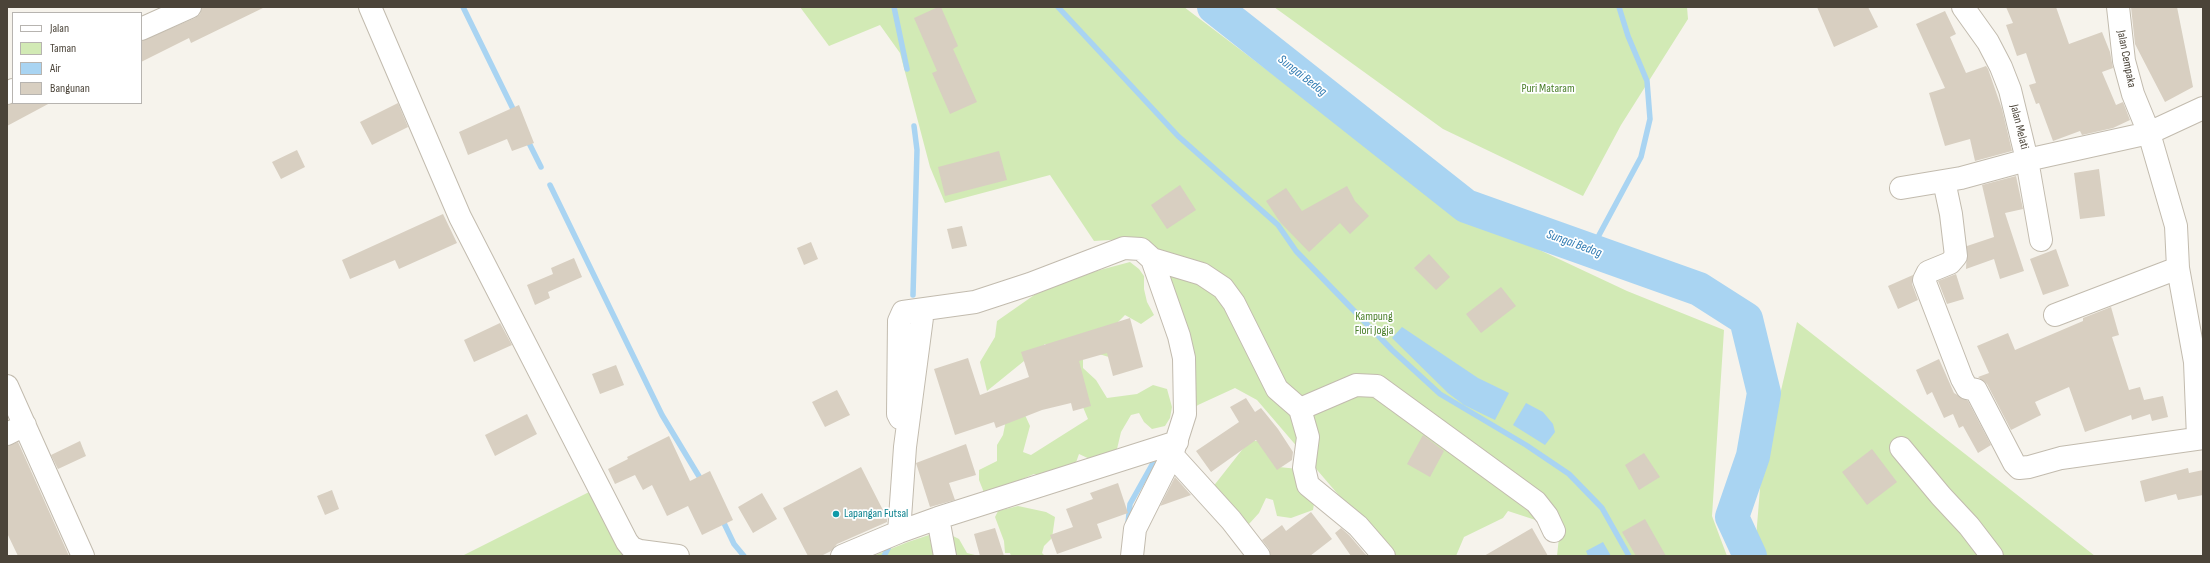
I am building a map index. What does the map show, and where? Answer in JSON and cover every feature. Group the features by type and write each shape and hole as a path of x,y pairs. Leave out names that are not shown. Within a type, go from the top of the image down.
{"street":[{"path":"142,29 190,7"},
{"path":"370,7 460,217 627,542 632,548 645,554 678,556"},
{"name":"Jalan Melati","path":"1962,7 1988,42 2001,67 2010,90 2027,160 2149,133 2203,108"},
{"name":"Jalan Cempaka","path":"2118,7 2124,61 2133,94 2149,133 2176,226 2178,268 2195,362 2200,438"},
{"path":"1901,188 1944,181 2027,160 2041,240"},
{"path":"1944,181 1951,214 1956,256 1950,263 1928,272 1924,280 1962,379 1967,388 1976,390 2014,463 2019,468 2029,467 2061,458 2200,438"},
{"path":"899,532 908,420 923,310 975,302 1030,284 1124,248 1141,249 1152,258 1202,274 1223,288 1234,304 1277,389 1300,409 1308,437 1304,468 1308,485 1358,526 1384,556"},
{"path":"1132,556 1135,529 1174,448 1185,414 1184,358 1179,336 1152,258"},
{"path":"2055,315 2178,268"},
{"path":"1300,409 1356,385 1377,386 1529,497 1547,516 1554,531"},
{"path":"7,386 16,429 83,556"},
{"path":"842,556 899,532 938,518 1174,448"},
{"path":"1174,448 1260,556"},
{"path":"1901,448 1940,496 1969,526 1992,556"},
{"path":"938,518 944,556"}],"green space":[{"name":"Kampung Flori Jogja","path":"800,7 1184,7 1448,207 1627,291 1724,330 1712,516 1727,556 1557,556 1560,528 1508,511 1503,518 1464,537 1456,556 1395,556 1377,532 1342,499 1257,400 1235,388 1198,405 1190,411 1170,296 1126,239 1094,241 1050,175 945,203 930,167 900,53 880,25 829,46"},
{"name":"Puri Mataram","path":"1274,7 1687,7 1688,19 1621,125 1583,196 1443,129"},
{"path":"1130,262 1139,269 1144,276 1144,289 1147,302 1154,315 1141,324 1125,315 1118,322 1112,358 1083,349 1083,368 1096,380 1107,398 1137,394 1153,385 1167,389 1172,407 1170,418 1165,426 1152,429 1144,422 1139,413 1131,415 1121,432 1117,449 1094,461 1079,454 1073,471 1049,478 1034,474 985,495 979,480 979,470 997,461 997,445 1003,435 1005,425 1003,420 1025,415 1030,426 1023,452 1031,455 1088,419 1063,360 1045,344 987,391 980,362 995,337 997,321 1040,291 1085,274"},
{"path":"1797,322 2095,556 1765,556 1756,538 1761,476"},
{"path":"1249,441 1260,441 1279,467 1298,469 1315,497 1313,510 1291,518 1277,516 1273,500 1266,498 1259,513 1249,524 1238,520 1212,488"},
{"path":"597,488 619,530 623,556 462,556"},
{"path":"1018,506 1046,512 1055,517 1052,538 1044,546 1042,553 1045,556 1011,556 1010,553 1005,553 1004,541 995,517 998,511"},
{"path":"929,535 934,556 873,556 908,542"},
{"path":"953,536 959,539 967,553 979,556 952,556 950,538"}],"water":[{"path":"1402,327 1478,378 1509,393 1495,420 1464,405 1448,393 1392,338"},
{"path":"1526,403 1543,412 1553,424 1555,432 1545,445 1513,425"},
{"path":"1603,542 1611,556 1588,556 1586,551"}],"building":[{"path":"202,7 265,7 191,43 189,38 142,62 142,41 195,18 200,14"},
{"path":"941,7 958,46 953,49 977,102 950,114 932,73 937,71 914,18"},
{"path":"1817,7 1868,7 1878,27 1834,47"},
{"path":"2006,7 2056,7 2069,44 2102,32 2110,52 2113,68 2102,72 2116,105 2123,102 2130,120 2113,128 2082,135 2080,131 2053,141 2039,103 2036,104 2029,85 2036,83 2026,53 2017,56 2006,25 2013,23"},
{"path":"2131,7 2177,7 2193,87 2165,102 2135,44"},
{"path":"1945,11 1956,34 1950,37 1966,73 1986,66 1988,69 2002,109 2012,151 1975,161 1970,139 1945,146 1929,93 1945,88 1916,24"},
{"path":"398,103 408,127 372,145 360,122"},
{"path":"12,104 48,104 7,126 7,105"},
{"path":"519,105 534,143 512,151 507,139 468,155 459,132"},
{"path":"297,150 305,167 281,179 272,162"},
{"path":"999,151 1007,180 945,196 938,167"},
{"path":"2099,169 2105,216 2080,219 2074,173"},
{"path":"2016,176 2023,209 2005,213 2024,271 2000,279 1994,259 1966,269 1967,246 1994,237 1982,185"},
{"path":"1180,185 1196,210 1167,229 1151,205"},
{"path":"1347,186 1355,201 1369,216 1350,234 1340,223 1309,252 1280,222 1266,201 1286,188 1302,211"},
{"path":"443,214 457,243 399,269 395,260 350,279 342,260"},
{"path":"962,226 967,246 952,249 947,229"},
{"path":"811,242 818,259 804,265 797,248"},
{"path":"2056,249 2069,286 2043,295 2030,259"},
{"path":"1429,254 1450,277 1436,290 1414,268"},
{"path":"574,258 582,277 548,292 550,298 535,305 527,285 553,274 551,268"},
{"path":"1956,274 1964,299 1947,304 1938,281"},
{"path":"1913,275 1912,284 1918,300 1898,309 1888,286"},
{"path":"1501,287 1516,306 1481,333 1466,314"},
{"path":"2111,307 2119,335 2112,337 2129,390 2140,387 2144,400 2163,396 2168,417 2152,421 2150,414 2132,420 2131,415 2085,432 2069,387 2035,402 2041,415 2011,430 1987,384 1978,377 1989,373 1977,346 2008,333 2015,350 2083,321 2083,318"},
{"path":"1130,318 1143,367 1113,376 1107,353 1079,361 1091,406 1073,411 1071,403 1042,410 996,428 994,422 955,435 934,369 968,358 980,395 1029,377 1021,352"},
{"path":"500,323 512,345 474,362 464,340"},
{"path":"1939,359 1954,393 1968,401 1991,445 1978,453 1963,426 1959,428 1953,414 1944,418 1932,392 1927,395 1916,370"},
{"path":"616,365 624,385 600,394 592,374"},
{"path":"837,390 850,415 825,427 812,402"},
{"path":"1246,398 1255,412 1261,408 1278,429 1293,452 1292,460 1277,470 1256,440 1211,472 1196,451 1239,422 1230,407"},
{"path":"527,414 537,434 495,456 485,435"},
{"path":"1423,435 1444,451 1430,477 1407,464"},
{"path":"669,436 690,481 710,471 733,520 702,535 688,506 667,516 652,485 643,490 635,475 615,484 608,469 628,459 627,457"},
{"path":"80,441 86,456 58,469 51,455"},
{"path":"18,442 69,556 18,556 7,533 7,446"},
{"path":"966,444 976,475 949,483 955,500 930,507 916,463"},
{"path":"1872,449 1897,482 1867,505 1842,472"},
{"path":"1644,453 1660,477 1639,490 1625,465"},
{"name":"Lapangan Futsal","path":"861,467 887,518 887,522 837,544 831,551 821,556 808,556 783,508"},
{"path":"2188,468 2189,473 2203,470 2203,495 2178,500 2176,494 2145,502 2140,481"},
{"path":"1175,477 1191,495 1160,506"},
{"path":"1118,483 1128,513 1097,524 1102,538 1057,554 1050,535 1073,527 1066,509 1093,499 1090,493"},
{"path":"332,490 339,509 325,515 317,496"},
{"path":"762,493 777,519 753,533 738,507"},
{"path":"1311,512 1332,539 1310,556 1271,556 1269,549 1262,540 1282,525 1286,531"},
{"path":"1645,519 1666,556 1636,556 1622,532"},
{"path":"995,528 1004,556 980,556 974,534"},
{"path":"1341,528 1367,556 1351,556 1335,533"},
{"path":"1532,528 1548,556 1484,556"}],"waterway":[{"path":"463,7 516,115"},
{"path":"894,7 907,69"},
{"path":"1058,7 1178,136 1278,225 1296,251 1392,350 1440,394 1526,445 1569,474 1602,508 1629,556"},
{"name":"Sungai Bedog","path":"1214,7 1466,206 1699,289 1746,319 1764,393 1753,456 1732,517 1750,556"},
{"path":"1591,250 1641,157 1650,119 1647,81 1628,36 1619,7"},
{"path":"913,295 917,150 914,126"},
{"path":"527,139 541,167"},
{"path":"550,185 662,415 703,483"},
{"path":"1128,523 1130,504 1153,463"},
{"path":"722,519 734,544 744,556"},
{"path":"884,556 891,543"}],"place":[{"name":"Lapangan Futsal","path":"836,514"}]}
